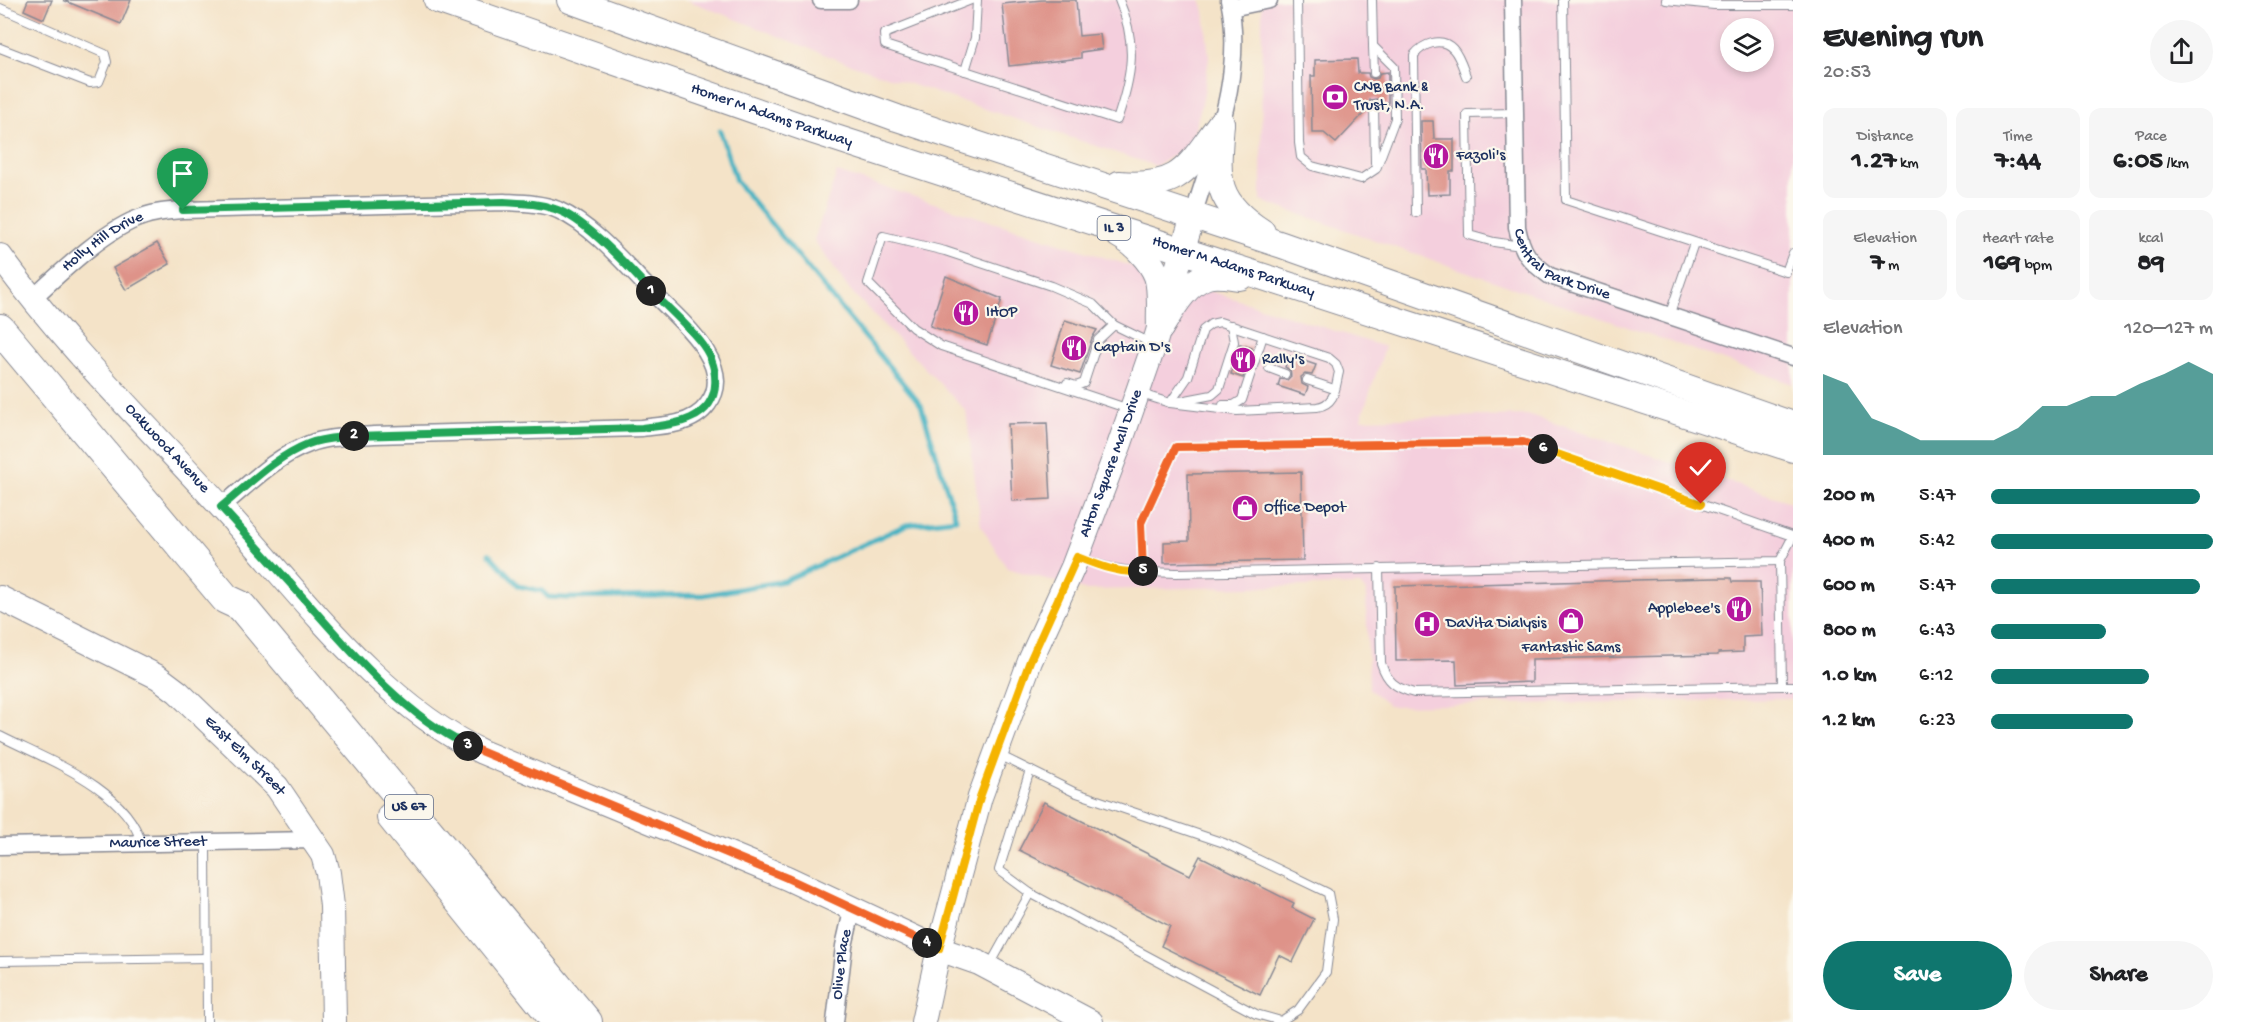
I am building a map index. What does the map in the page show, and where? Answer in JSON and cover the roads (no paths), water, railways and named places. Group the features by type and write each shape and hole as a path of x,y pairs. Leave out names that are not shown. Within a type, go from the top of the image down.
{"highway":[{"name":"US 67","path":"0,329 226,599 241,606 587,1022"},
{"name":"US 67","path":"226,599 229,614 557,1022"}],"main road":[{"name":"Homer M Adams Parkway","path":"436,0 814,131 1793,449"},
{"name":"IL 3","path":"570,0 897,118 1282,245 1793,425"},
{"path":"603,0 897,118"},
{"path":"1092,182 1137,185 1164,182 1178,176 1221,123"},
{"path":"1221,123 1218,159 1220,187 1228,203 1249,224 1282,245"},
{"path":"1083,218 1128,240 1142,253 1157,276 1157,337"},
{"path":"1157,337 1179,299 1193,285 1207,276 1278,281"}],"street":[{"path":"821,0 849,0"},
{"path":"1230,4 1269,0"},
{"name":"Central Park Drive","path":"1513,0 1517,227 1521,246 1532,263 1550,276 1793,357"},
{"name":"Alton Square Mall Drive","path":"923,1022 939,949 980,797 1030,661 1077,557 1157,337 1221,123 1232,78 1230,4"},
{"name":"Holly Hill Drive","path":"33,298 106,237 129,222 157,213 195,209 531,203 556,209 573,218 594,235 699,340 714,367 716,385 712,399 697,415 678,423 642,428 334,438 310,443 297,449 264,471 221,507"},
{"name":"Oakwood Avenue","path":"0,256 114,392 353,654 386,687 458,741 482,753 787,878 939,949 988,969 1085,1020"},
{"name":"East Elm Street","path":"0,598 147,672 178,692 277,787 315,840 323,855 328,873 332,906 334,1022"},
{"name":"Maurice Street","path":"0,846 315,840"},
{"name":"Olive Place","path":"835,1022 844,946 853,908"}],"lane":[{"path":"971,0 884,34 885,45 1117,120 1132,67 1131,37 1119,0"},
{"path":"965,71 975,38 977,0"},
{"path":"1298,0 1299,143 1301,157 1312,166 1361,178 1376,169 1395,119 1394,67 1373,46"},
{"path":"1372,0 1374,73"},
{"path":"1563,0 1566,200 1786,272 1793,253"},
{"path":"1666,0 1714,5 1793,5"},
{"path":"0,8 105,54 107,62 99,82 90,83 0,48"},
{"path":"1416,213 1414,56 1421,46 1443,43 1453,49 1466,76"},
{"path":"1374,105 1376,169"},
{"path":"1514,113 1467,114 1469,235 1521,246"},
{"path":"1157,337 1114,325 1093,304 1051,286 945,251 883,237 868,283 913,328 941,346 1037,378 1135,401 1237,411 1326,406 1331,401 1340,372 1329,358 1220,322 1210,324 1203,330 1188,377 1170,403"},
{"path":"1669,317 1694,243"},
{"path":"1037,378 1059,380 1077,386 1084,383 1098,340 1114,325"},
{"path":"1170,403 1212,395 1220,389 1234,342 1230,325"},
{"path":"1190,405 1234,405 1242,400 1263,336"},
{"path":"1269,368 1285,374"},
{"path":"1307,380 1334,389"},
{"path":"1143,572 1141,523 1176,447 1523,442 1793,536 1780,561 1782,687"},
{"path":"1077,557 1101,567 1124,572 1780,561"},
{"path":"1379,568 1382,663 1385,675 1392,684 1414,693 1793,686"},
{"path":"0,736 81,778 109,796 127,813 137,828 142,844"},
{"path":"996,753 1030,770 1074,792 1224,843 1328,893 1333,919 1326,972 1298,1010 1281,1021 1256,1014 1030,893 999,870 1030,770"},
{"path":"206,843 207,1022"},
{"path":"988,969 1030,893"},
{"path":"0,961 206,958"}],"waterway":[{"path":"489,554 519,586 542,591 548,597 704,595 784,581 906,525 956,519 921,405 736,181 720,131"}],"place":[{"name":"CNB Bank & Trust, N.A.","path":"1335,97"},
{"name":"Fazoli's","path":"1436,156"},
{"name":"IHOP","path":"966,313"},
{"name":"Captain D's","path":"1074,348"},
{"name":"Rally's","path":"1243,360"},
{"name":"Office Depot","path":"1245,508"},
{"name":"Applebee's","path":"1739,609"},
{"name":"Fantastic Sams","path":"1571,621"},
{"name":"DaVita Dialysis","path":"1427,624"}]}
